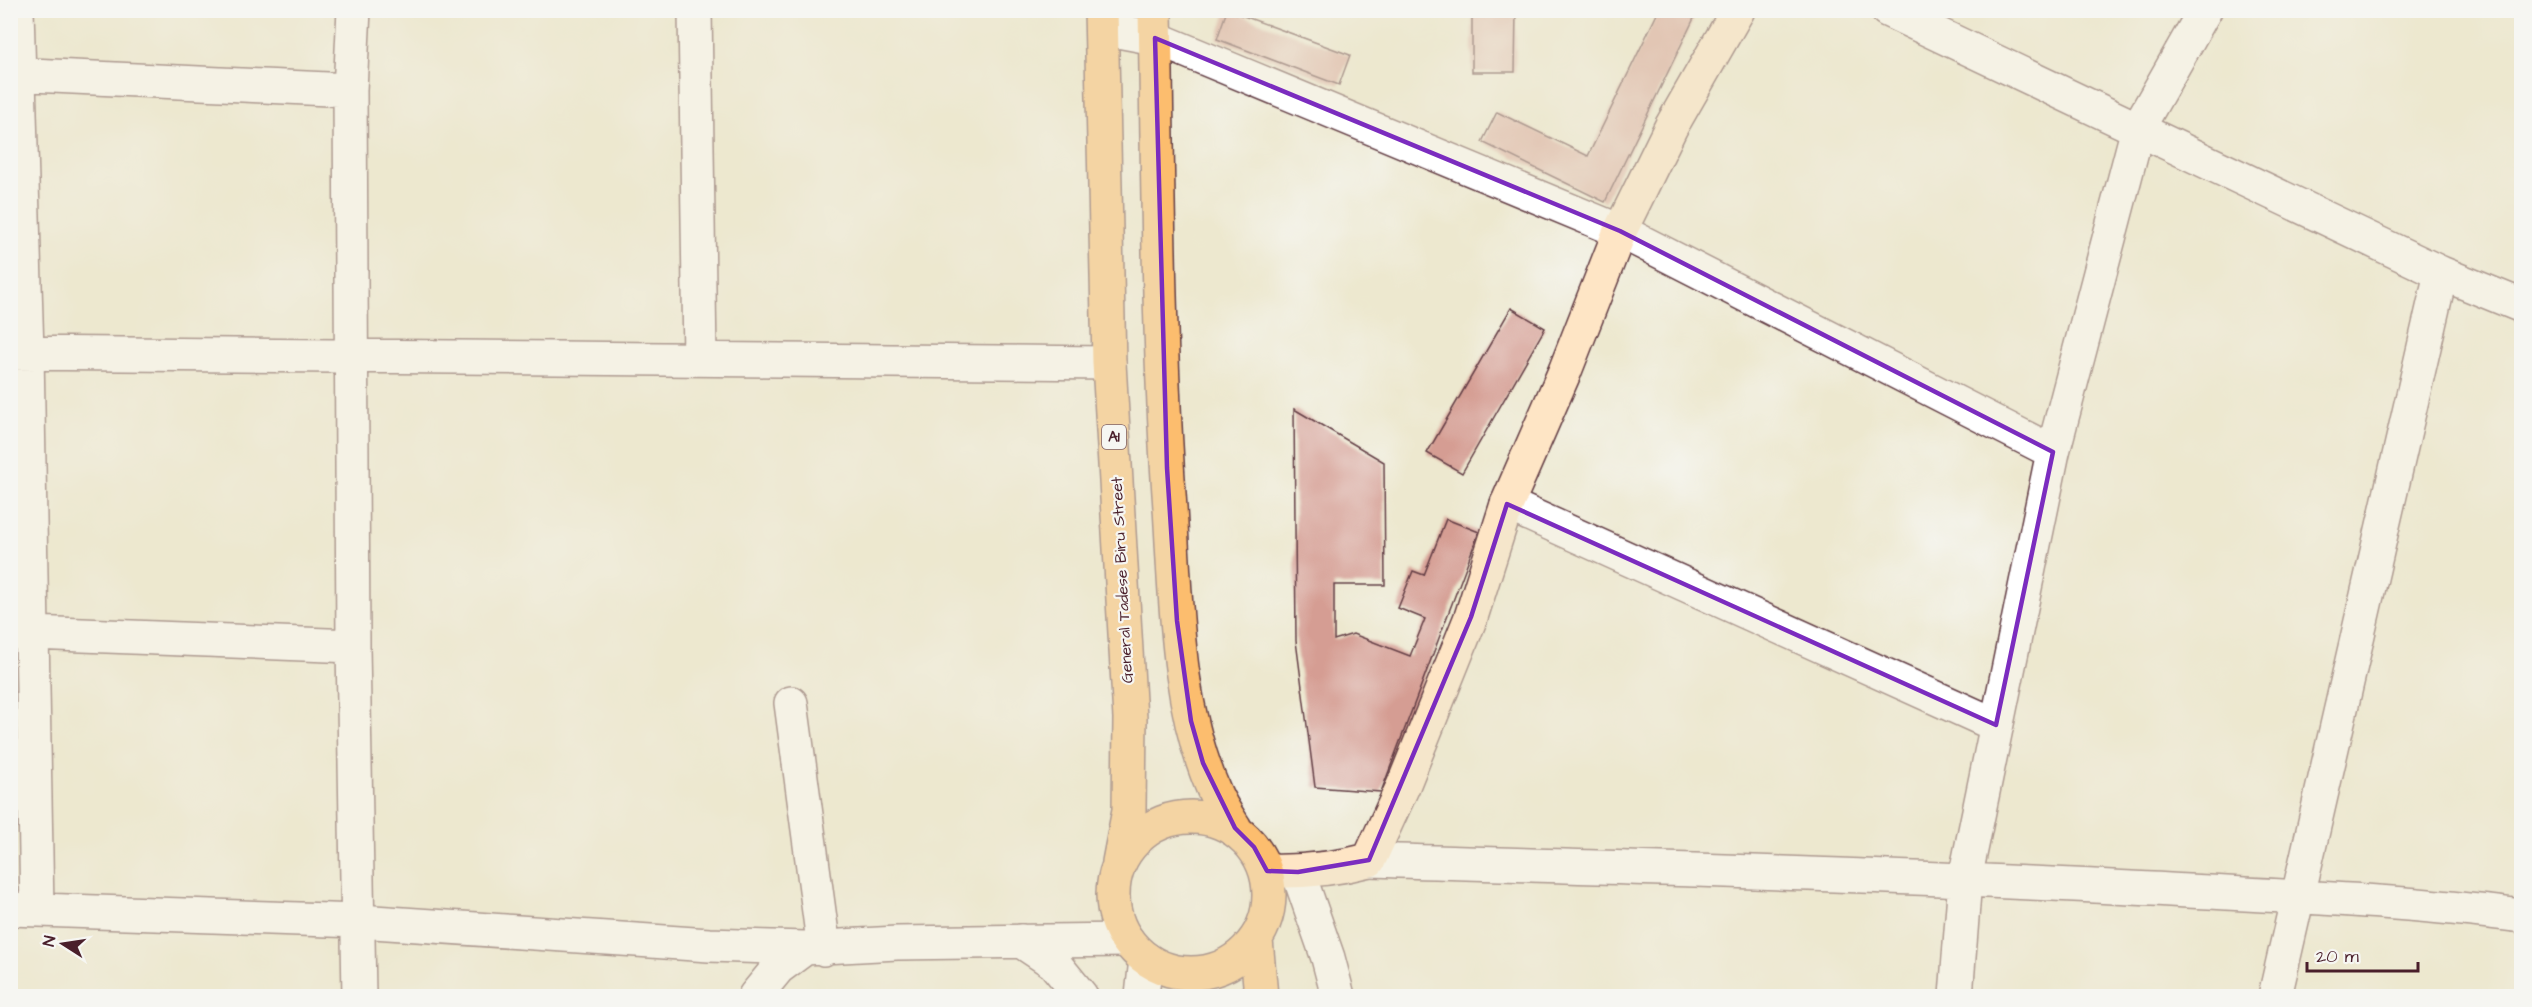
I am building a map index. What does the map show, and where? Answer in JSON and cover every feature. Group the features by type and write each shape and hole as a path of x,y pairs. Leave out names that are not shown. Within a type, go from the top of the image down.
{"main road":[{"name":"General Tadese Biru Street","path":"1102,19 1109,363 1130,718 1128,810 1119,862"},
{"path":"1155,24 1161,334 1167,468 1177,621 1191,721 1215,794 1235,828 1283,872 1270,895 1266,919 1256,940 1242,955 1226,965 1189,974 1156,967 1115,915 1113,888 1119,862 1135,840 1157,823 1183,816 1210,817 1235,828"},
{"path":"1256,940 1261,996"}],"street":[{"path":"18,10 15,74 19,353 33,633 24,910 359,921 709,945 815,949 897,943 1021,941 1156,967 1142,996"},
{"path":"354,10 350,90 353,646 359,996"},
{"path":"695,10 700,359"},
{"path":"1369,860 1403,786 1471,617 1507,504 1565,371 1620,231 1671,127 1738,10"},
{"path":"1887,10 2440,273 2522,306"},
{"path":"1956,996 1965,879 2053,452 2138,128 2205,10"},
{"path":"1102,19 1155,24 1620,231 2053,452"},
{"path":"15,74 350,90"},
{"path":"2275,996 2440,273"},
{"path":"19,353 1109,363"},
{"path":"1507,504 1996,725"},
{"path":"33,633 353,646"},
{"path":"791,703 815,949"},
{"path":"1338,996 1328,957 1283,872 1333,869 1369,860 1965,879 2298,897 2475,910 2522,916"},
{"path":"1021,941 1054,963 1081,996"},
{"path":"755,996 778,968 815,949"}],"highlighted area":[{"path":"1155,38 1620,231 2053,452 1996,725 1507,504 1471,617 1369,860 1298,872 1267,871 1254,847 1235,828 1203,763 1191,721 1177,621 1167,468"}],"building":[{"path":"1227,10 1350,55 1339,85 1217,39"},
{"path":"1472,10 1516,10 1515,72 1472,72"},
{"path":"1659,10 1698,10 1605,202 1482,142 1497,112 1588,156"},
{"path":"1511,308 1545,328 1462,473 1427,453"},
{"path":"1294,409 1384,462 1385,585 1334,585 1334,640 1353,634 1410,656 1425,619 1398,608 1413,571 1424,575 1446,519 1479,532 1381,792 1315,787 1296,641"}]}
